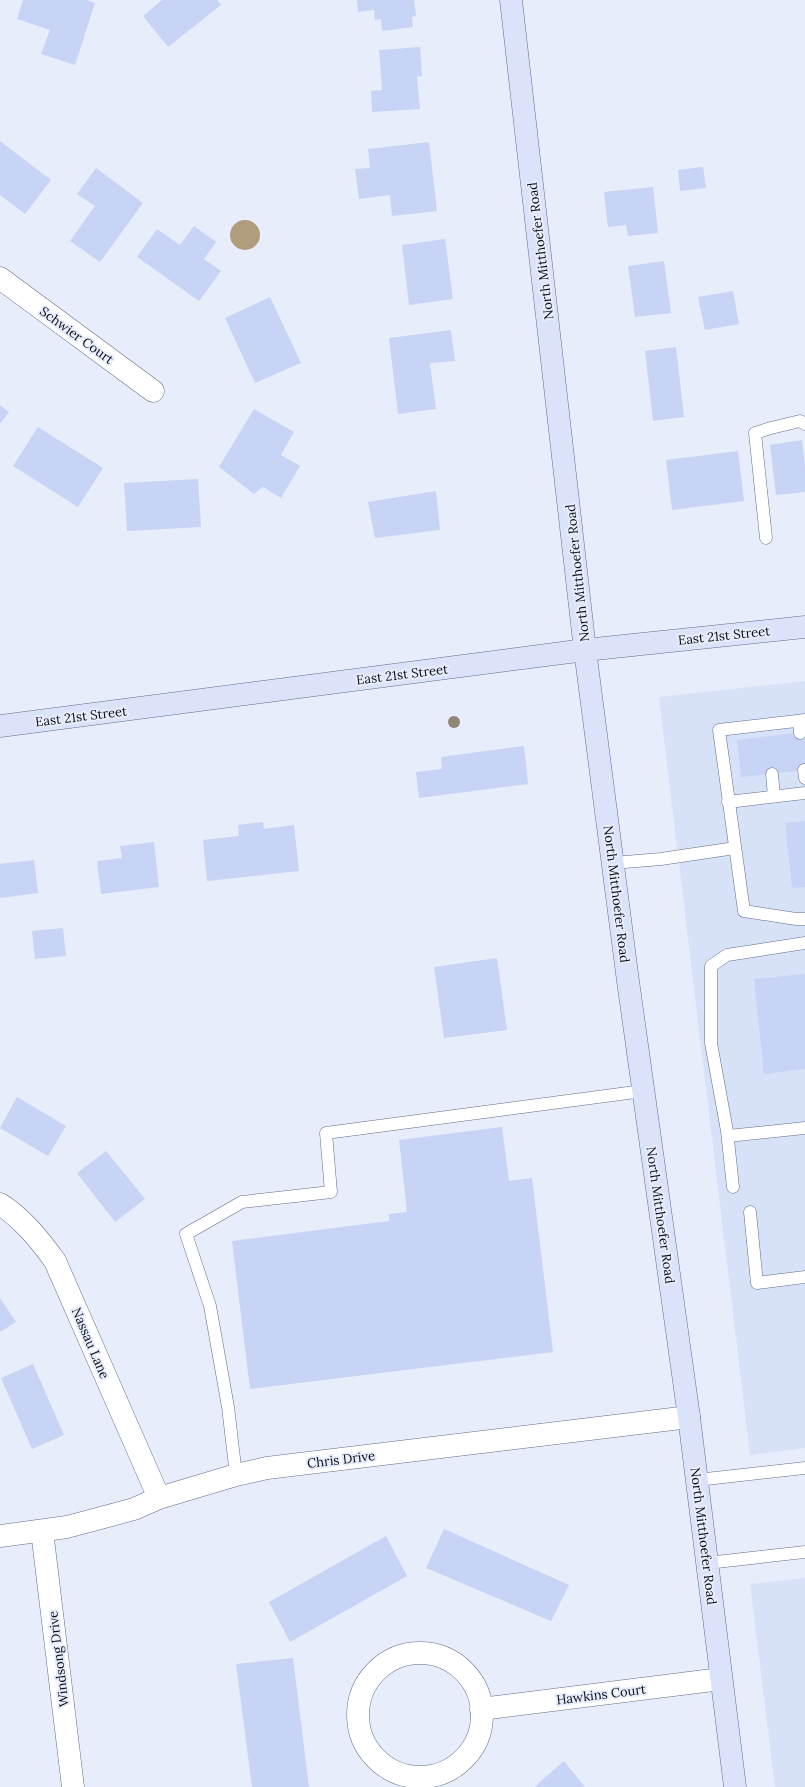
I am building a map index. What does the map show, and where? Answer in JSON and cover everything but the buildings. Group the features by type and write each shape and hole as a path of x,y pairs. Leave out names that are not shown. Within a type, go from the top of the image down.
{"main road":[{"name":"North Mitthoefer Road","path":"511,0 585,650 643,1091 689,1417 735,1787"},
{"name":"East 21st Street","path":"0,726 585,650 805,627"}],"street":[{"name":"Schwier Court","path":"0,278 153,392"},
{"name":"Nassau Lane","path":"0,1204 15,1214 33,1233 55,1261 158,1498"},
{"name":"Chris Drive","path":"0,1536 67,1527 134,1509 158,1498 236,1475 267,1468 689,1417"},
{"name":"Windsong Drive","path":"42,1531 73,1787"},
{"path":"415,1654 425,1654 443,1658 460,1668 477,1691 481,1709 480,1728 474,1745 469,1753 455,1766 430,1776 411,1776 402,1774 378,1761 366,1746 362,1738 358,1720 360,1700 367,1683 373,1675 388,1663 415,1654"},
{"name":"Hawkins Court","path":"481,1709 721,1679"}],"lane":[{"path":"766,538 755,433 800,421 805,424"},
{"path":"800,733 802,720 767,730 720,730 728,802 744,911 805,919"},
{"path":"772,774 774,796"},
{"path":"728,802 805,793"},
{"path":"613,864 661,859 735,848"},
{"path":"733,1187 728,1136 711,1043 710,966 727,955 805,943"},
{"path":"236,1475 228,1407 210,1306 186,1234 242,1202 331,1192 326,1133 643,1091"},
{"path":"728,1136 805,1128"},
{"path":"750,1212 757,1283 805,1277"},
{"path":"697,1480 805,1468"},
{"path":"707,1563 805,1552"}],"shaded area":[{"path":"245,220 255,225 260,235 255,245 245,250 235,245 230,235 235,225"},
{"path":"805,681 805,1448 750,1455 659,697"},
{"path":"805,1578 805,1787 775,1787 750,1584"}]}
